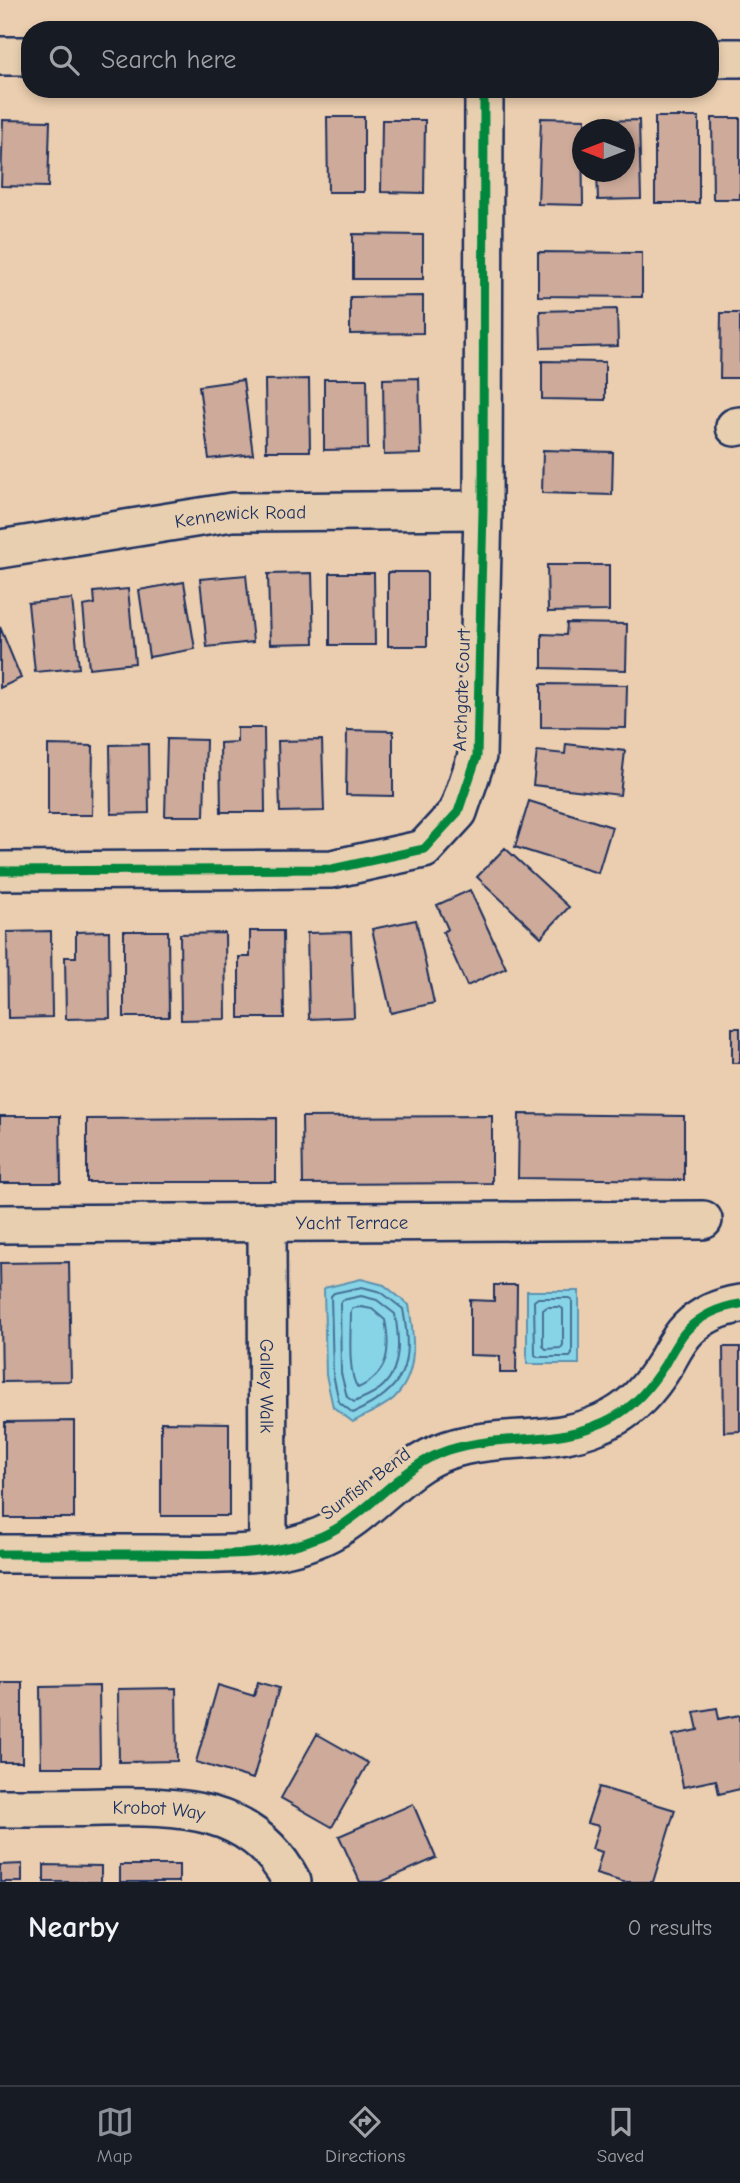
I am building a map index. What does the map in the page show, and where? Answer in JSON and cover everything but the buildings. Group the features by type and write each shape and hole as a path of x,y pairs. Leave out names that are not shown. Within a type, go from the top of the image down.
{"street":[{"path":"0,56 21,57"},
{"path":"719,58 740,58"},
{"name":"Archgate Court","path":"0,871 332,869 424,849 458,812 477,756 483,510 484,98"},
{"name":"Kennewick Road","path":"0,549 232,512 483,510"},
{"name":"Yacht Terrace","path":"0,1223 703,1220"},
{"name":"Galley Walk","path":"267,1222 268,1550"},
{"name":"Sunfish Bend","path":"0,1554 231,1554 268,1550 311,1540 355,1517 413,1468 444,1451 478,1442 550,1438 582,1430 615,1416 646,1391 689,1328 716,1310 740,1304"},
{"name":"Krobot Way","path":"0,1808 153,1807 180,1808 205,1813 227,1821 261,1843 275,1856 292,1882"}],"water":[{"path":"361,1279 384,1285 409,1305 413,1354 408,1377 395,1397 353,1422 333,1407 326,1375 324,1288"},
{"path":"527,1291 579,1291 579,1364 527,1364"}],"cycle path":[{"path":"0,871 332,869 424,849 458,812 477,756 483,510 484,98"},
{"path":"0,1554 240,1554 282,1549 302,1543 339,1527 430,1457 469,1445 572,1433 614,1417 629,1407 649,1387 681,1337 693,1324 712,1312 740,1304"}]}
